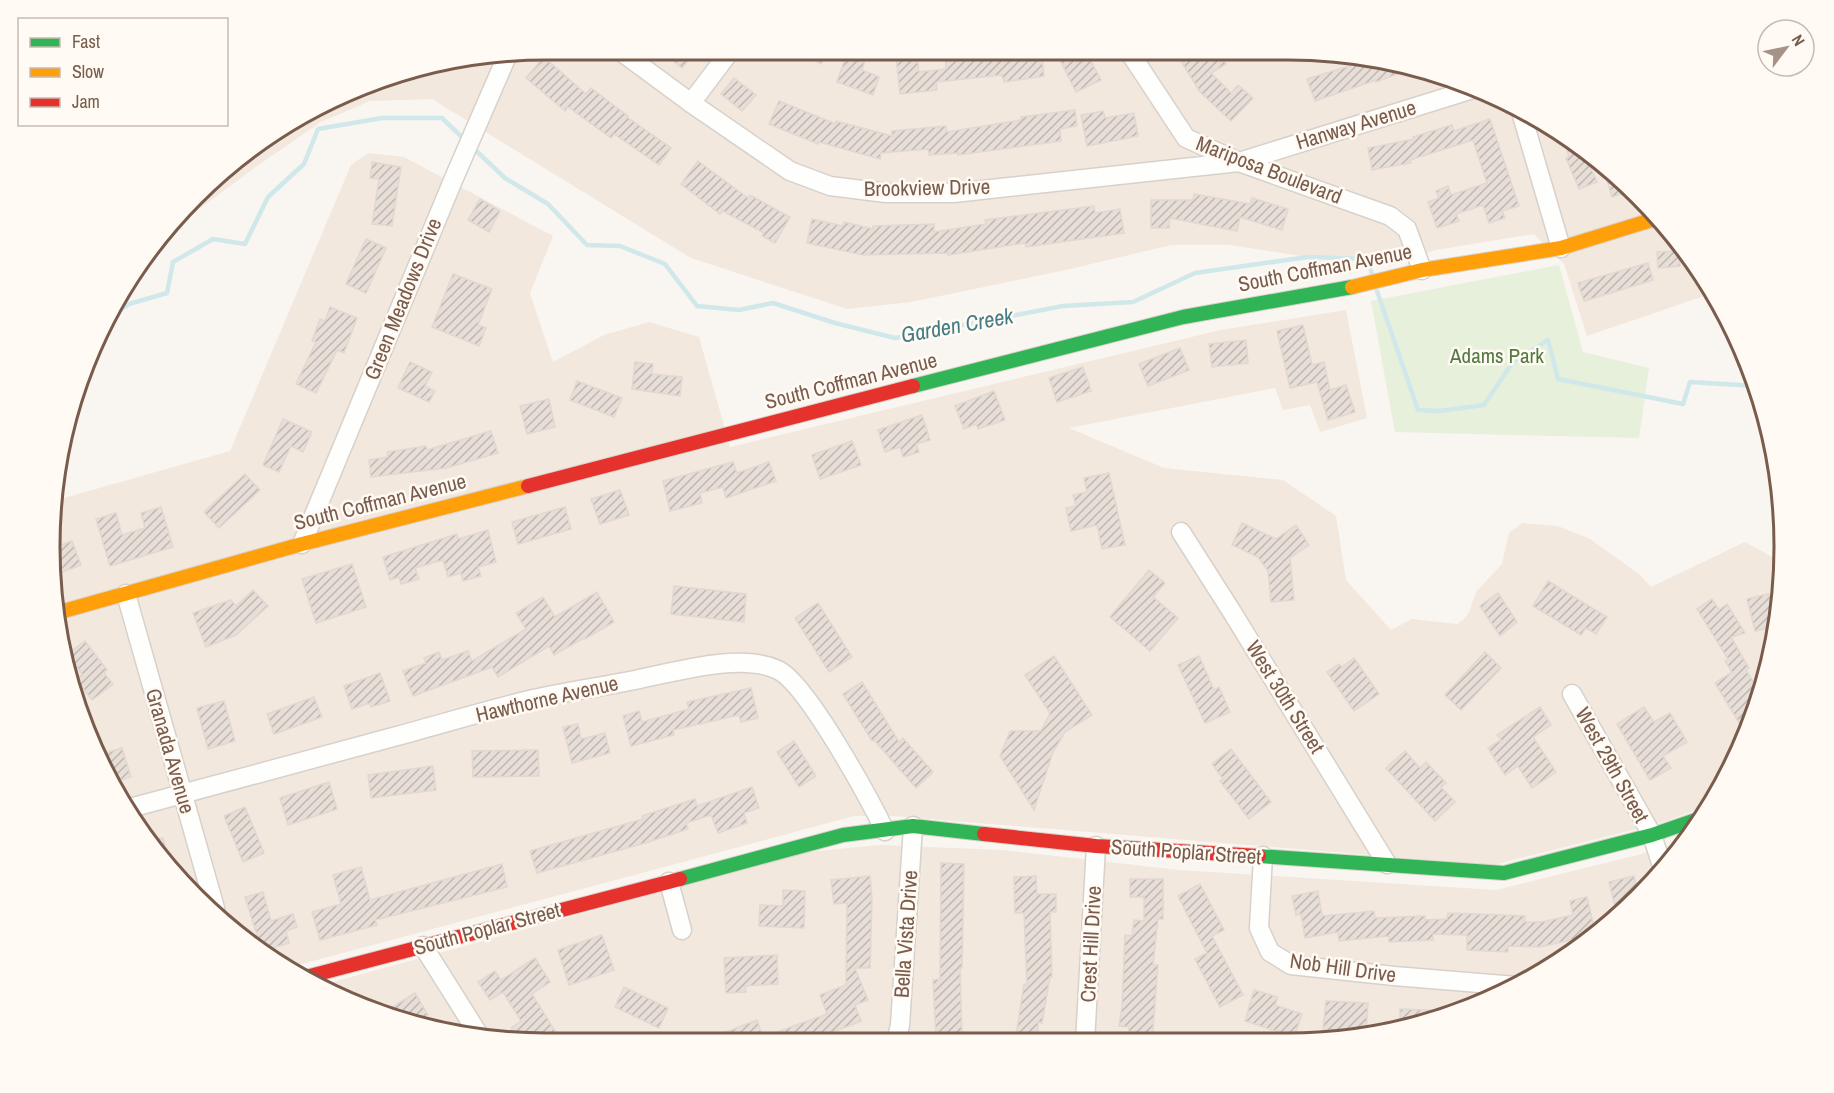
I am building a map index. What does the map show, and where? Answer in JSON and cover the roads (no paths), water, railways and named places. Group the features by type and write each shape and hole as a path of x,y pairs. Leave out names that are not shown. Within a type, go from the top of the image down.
{"street":[{"name":"Brookview Drive","path":"633,60 790,171 830,186 886,193 954,193 1239,162"},
{"path":"691,103 723,60"},
{"name":"Mariposa Boulevard","path":"1135,60 1186,138 1239,162 1390,216 1407,229 1422,270"},
{"name":"Green Meadows Drive","path":"302,544 453,178 504,62"},
{"name":"Hanway Avenue","path":"1239,162 1462,93"},
{"path":"1524,121 1561,248"},
{"name":"South Coffman Avenue","path":"64,611 302,544 1183,317 1350,288 1422,270 1561,248 1649,221"},
{"name":"West 30th Street","path":"1181,532 1387,864"},
{"name":"Granada Avenue","path":"126,594 213,901"},
{"name":"Hawthorne Avenue","path":"135,807 529,700 730,662 753,663 779,670 798,687 870,800 885,831"},
{"name":"West 29th Street","path":"1572,694 1652,835"},
{"name":"South Poplar Street","path":"315,975 843,835 914,826 1096,846 1504,873 1652,835 1688,823"},
{"name":"Bella Vista Drive","path":"898,1033 914,826"},
{"path":"1652,835 1660,859"},
{"name":"Crest Hill Drive","path":"1086,1033 1096,846"},
{"name":"Nob Hill Drive","path":"1263,856 1259,928 1270,952 1291,965 1499,985"},
{"path":"669,882 682,930"},
{"path":"423,946 474,1028"}],"waterway":[{"name":"Garden Creek","path":"122,309 129,304 167,293 173,262 213,239 245,244 268,197 304,164 318,129 382,118 442,118 465,140"},
{"name":"Garden Creek","path":"471,146 505,178 548,204 587,245 620,246 665,264 697,306 739,310 773,303 835,323 895,338 1063,306 1133,302 1195,273 1308,257 1368,259 1372,274"},
{"name":"Garden Creek","path":"1377,291 1418,410 1439,411 1484,405 1513,362 1548,340 1558,379 1683,404 1690,382 1746,385"}],"park label":[{"name":"Adams Park","path":"1497,356"}]}
